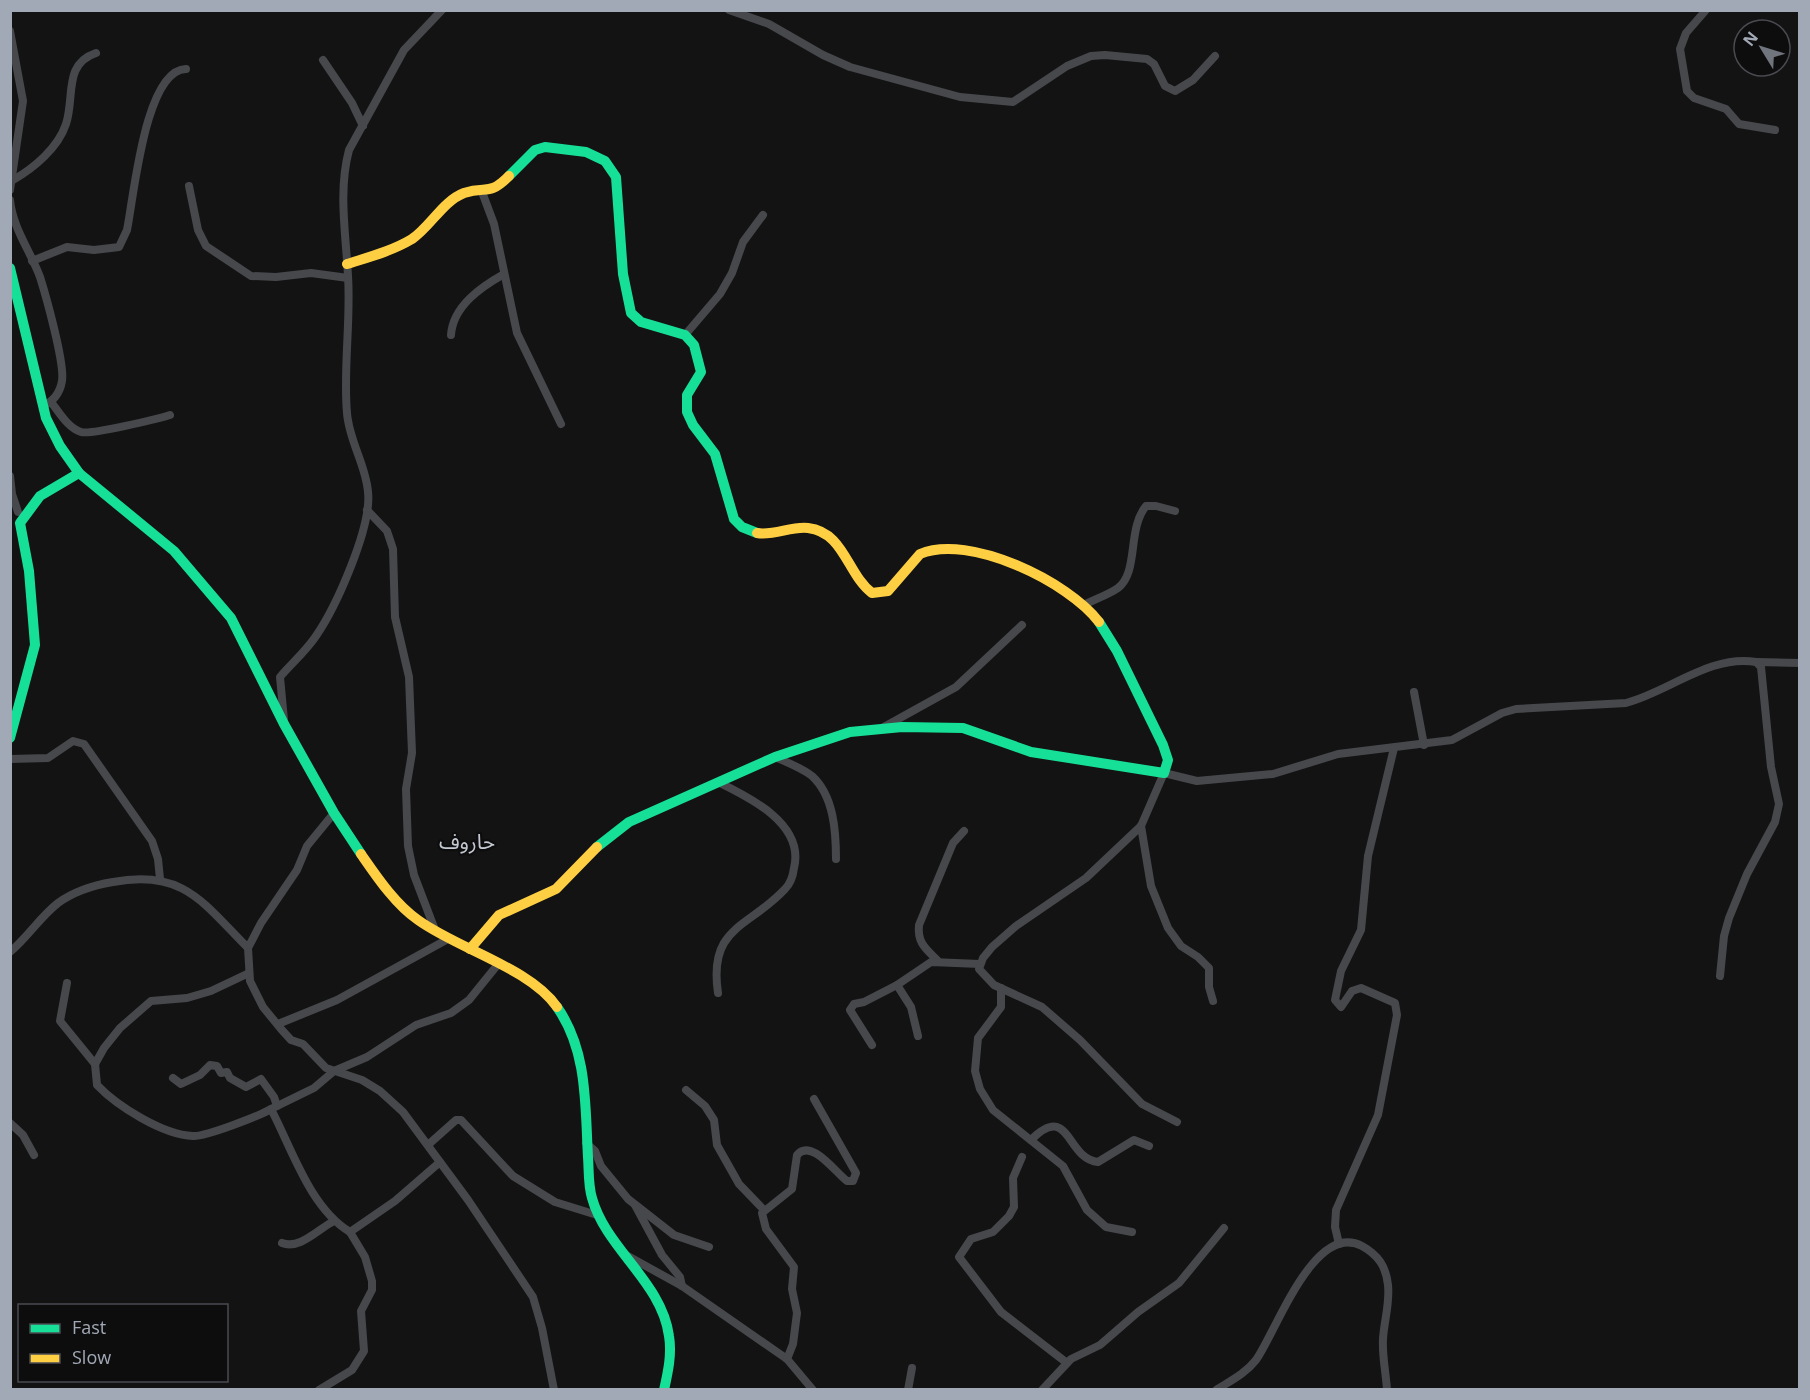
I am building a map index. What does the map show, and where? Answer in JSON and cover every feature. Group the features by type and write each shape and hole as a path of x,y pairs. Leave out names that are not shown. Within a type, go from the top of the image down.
{"street":[{"path":"284,724 280,677 311,643 328,616 355,555 367,510 368,491 347,414 348,278 344,169 349,150 404,50 442,10"},
{"path":"729,10 769,24 816,52 850,67 960,97 997,102 1019,100 1067,66 1092,56 1105,55 1147,59 1154,64 1166,86 1175,91 1193,80 1215,56"},
{"path":"1706,10 1686,33 1680,49 1687,91 1694,98 1726,109 1739,124 1775,130"},
{"path":"10,31 23,101 10,190"},
{"path":"13,180 41,159 62,133 67,122 73,71 82,60 96,53"},
{"path":"323,60 347,96 363,126"},
{"path":"32,261 68,247 94,250 119,247 127,230 155,98 170,75 179,69 186,69"},
{"path":"347,264 401,245 424,228 455,199 472,191 482,192 498,187 526,156 545,147 586,152 605,161 616,177 623,274 631,313 641,322 685,335 694,345 701,372 686,396 688,415 714,453 720,465 726,502 745,528 764,534 796,528 822,532 840,547 857,581 872,593 888,591 920,554 928,550 941,549 973,553 1023,569 1065,590 1084,605 1120,661 1167,753 1168,766 1141,826 1086,878 1016,926 992,947 980,964"},
{"path":"189,186 203,240 215,253 251,276 311,273 348,278"},
{"path":"482,192 494,224 517,333 561,424"},
{"path":"10,200 12,214 40,277 60,364 62,380 58,394 47,404"},
{"path":"685,335 720,294 732,273 743,242 763,215"},
{"path":"10,268 60,446 80,473 159,537 207,586 231,618 284,724 334,813 379,881 417,920 534,984 553,1001 572,1033 582,1070 591,1196 597,1215 658,1305 668,1329 670,1353 664,1389"},
{"path":"451,335 452,325 462,307 504,274"},
{"path":"47,404 71,427 83,433 155,421 170,415"},
{"path":"18,513 52,487 80,473"},
{"path":"10,476 28,571 35,645 12,723 10,738"},
{"path":"1084,605 1117,589 1125,581 1129,573 1131,542 1139,518 1146,506 1175,511"},
{"path":"367,510 387,531 393,549 396,625 410,677 412,753 405,801 408,846 414,875 436,932"},
{"path":"882,728 956,687 1022,625"},
{"path":"470,950 499,915 556,889 615,831 642,815 775,757 850,732 882,728 963,728 1031,752 1164,773 1197,781 1283,771 1338,754 1452,740 1516,709 1626,703 1642,699 1717,666 1748,661 1800,663"},
{"path":"1720,976 1724,936 1730,918 1747,874 1774,822 1779,804 1771,767 1761,667 1756,662"},
{"path":"1414,692 1424,745"},
{"path":"10,759 48,758 74,741 84,744 152,841 158,859 160,879"},
{"path":"1339,1244 1335,1227 1336,1210 1377,1114 1397,1015 1395,1003 1361,988 1352,991 1341,1007 1335,1000 1341,971 1361,930 1368,856 1394,748"},
{"path":"775,757 811,776 819,784 832,812 836,859"},
{"path":"717,781 757,803 781,824 792,844 796,862 785,889 737,926 724,943 716,964 718,993"},
{"path":"334,813 307,846 297,870 281,897 261,922 248,948 249,973 263,1007 291,1040 303,1044 319,1062 334,1071 362,1080 380,1091 403,1112 429,1144 533,1297 542,1328 554,1389"},
{"path":"1141,826 1151,886 1176,941 1209,968 1213,1001"},
{"path":"938,961 922,945 918,937 919,925 953,843 964,831"},
{"path":"10,952 60,901 100,884 132,879 160,879 195,897 248,948"},
{"path":"278,1024 337,1000 448,939"},
{"path":"872,1045 850,1010 854,1004 864,1002 897,985 924,965 938,961 980,964"},
{"path":"67,983 60,1021 94,1064 97,1085 138,1118 193,1136 250,1119 274,1108 314,1088 334,1071 367,1057 416,1025 451,1013 469,1000 499,963"},
{"path":"980,964 983,975 1001,988 1042,1007 1080,1040 1142,1104 1177,1122"},
{"path":"94,1064 114,1035 151,1001 187,998 211,991 249,973"},
{"path":"897,985 911,1007 918,1036"},
{"path":"1001,988 1001,1007 978,1038 975,1071 980,1089 993,1110 1063,1166 1087,1210 1106,1227 1132,1232"},
{"path":"173,1077 181,1084 200,1075 210,1065 218,1065 221,1073 227,1072 230,1078 246,1087 261,1079 274,1097 274,1108 298,1165 334,1221 350,1232 365,1257 372,1281 372,1290 361,1311 364,1351 352,1370 319,1389"},
{"path":"686,1090 705,1106 714,1120 717,1145 739,1184 764,1210"},
{"path":"787,1359 793,1344 797,1313 792,1289 794,1267 766,1229 762,1216 764,1210 792,1189 797,1155 804,1150 808,1149 818,1155 847,1181 851,1182 856,1177 852,1163 814,1099"},
{"path":"429,1144 456,1120 461,1120 513,1176 555,1202 597,1215"},
{"path":"10,1123 27,1141 34,1155"},
{"path":"1030,1140 1045,1127 1052,1125 1059,1128 1088,1158 1098,1162 1134,1140 1149,1146"},
{"path":"586,1143 595,1151 605,1172 635,1203 674,1235 710,1247"},
{"path":"1022,1157 1013,1178 1014,1207 1009,1216 993,1232 971,1239 959,1257 1001,1312 1066,1364"},
{"path":"350,1232 395,1201 440,1162"},
{"path":"635,1203 662,1255 680,1277 682,1286"},
{"path":"282,1243 289,1246 302,1241 334,1221"},
{"path":"1042,1389 1066,1364 1079,1354 1100,1345 1138,1312 1179,1283 1224,1228"},
{"path":"1216,1389 1238,1376 1255,1361 1306,1270 1322,1253 1348,1242 1359,1244 1376,1255 1385,1269 1389,1300 1383,1348 1387,1389"},
{"path":"623,1254 682,1286 787,1359 813,1389"},
{"path":"908,1389 912,1368"}],"traffic: fast":[{"path":"509,176 535,150 545,147 586,152 605,161 616,177 623,274 631,313 641,322 685,335 694,345 701,372 687,395 687,412 693,425 715,454 734,519 742,527 757,533"},
{"path":"10,268 46,418 60,446 79,473 174,551 231,618 284,724 334,813 361,854"},
{"path":"10,738 35,645 29,571 20,523 40,496 79,473"},
{"path":"597,847 629,822 775,757 850,732 902,727 963,728 1031,752 1164,773 1168,760 1163,745 1117,651 1099,622"},
{"path":"557,1007 567,1024 580,1060 592,1198 609,1233 645,1282 664,1317 670,1350 664,1390"}],"traffic: slow":[{"path":"347,264 412,239 456,197 464,193 492,188 509,176"},
{"path":"757,533 795,528 820,531 837,545 872,593 888,591 920,554 941,549 964,550 990,556 1042,577 1085,607 1099,622"},
{"path":"470,949 499,915 556,889 597,847"},
{"path":"361,854 387,890 410,914 434,930 530,981 557,1007"}],"district":[{"name":"حاروف","path":"467,842"}]}
